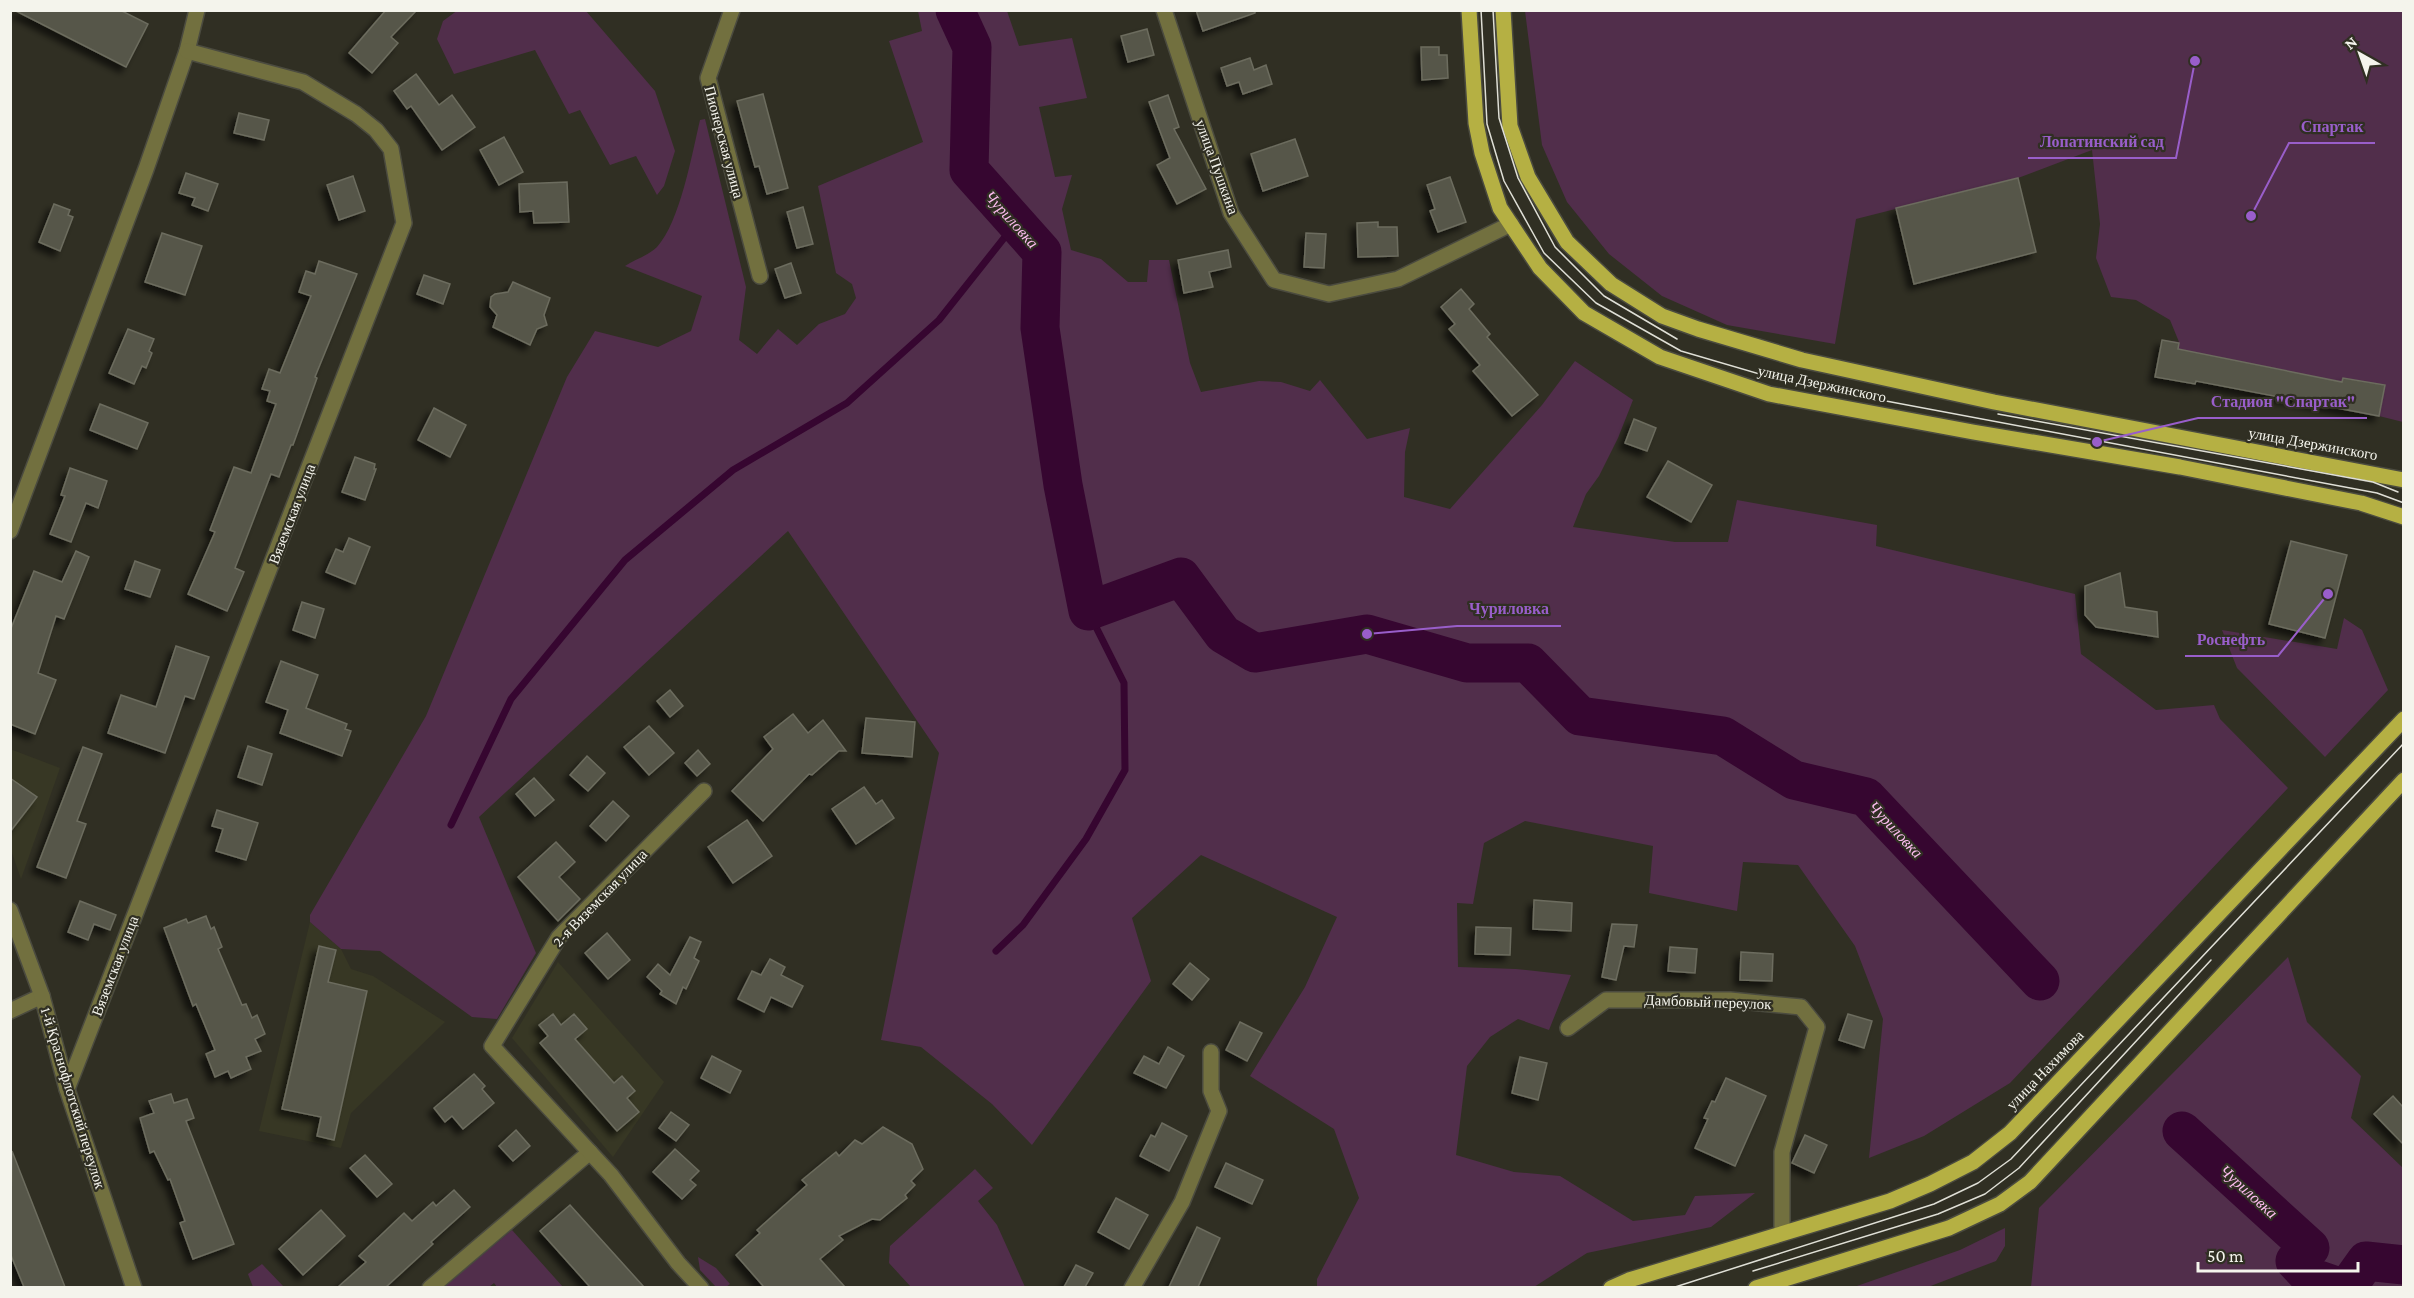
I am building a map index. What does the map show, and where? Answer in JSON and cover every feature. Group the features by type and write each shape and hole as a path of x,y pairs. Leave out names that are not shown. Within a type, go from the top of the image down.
{"main road":[{"name":"улица Дзержинского","path":"1469,10 1476,123 1482,153 1500,208 1540,268 1584,313 1660,357 1769,394 2180,467 2361,503 2403,518"},
{"name":"улица Дзержинского","path":"1503,10 1510,126 1528,177 1567,242 1611,284 1662,316 1802,360 1994,402 2403,480"},
{"name":"улица Нахимова","path":"1611,1287 1890,1201 1973,1162 2010,1133 2403,719"},
{"path":"1756,1287 1949,1228 2000,1204 2030,1182 2403,780"}],"street":[{"path":"10,531 138,191 187,51 197,10"},
{"name":"Пионерская улица","path":"732,10 708,78 760,276"},
{"name":"улица Пушкина","path":"1164,10 1231,213 1274,280 1329,294 1398,279 1511,224"},
{"name":"Вяземская улица","path":"67,1089 404,223 391,149 376,130 356,114 303,82 187,51"},
{"name":"2-я Вяземская улица","path":"701,1287 678,1263 611,1175 492,1046 559,937 704,792"},
{"name":"1-й Краснофлотский переулок","path":"10,910 42,996 67,1089 134,1287"},
{"path":"10,1011 42,996"},
{"name":"Дамбовый переулок","path":"1568,1028 1606,1000 1730,1000 1801,1007 1817,1027 1782,1152 1782,1233"},
{"path":"1132,1287 1182,1202 1219,1112 1211,1091 1211,1052"},
{"path":"430,1287 590,1152"}],"shaded area":[{"path":"458,10 586,11 655,91 675,151 664,186 657,195 636,156 610,165 580,110 569,114 535,50 454,74 437,39 443,21"},
{"path":"918,11 1007,11 1019,46 1072,38 1087,98 1039,107 1055,177 1072,175 1062,209 1071,250 1101,259 1128,282 1147,282 1149,260 1169,260 1190,363 1201,392 1259,381 1281,382 1310,391 1320,380 1367,439 1410,428 1405,452 1404,497 1450,509 1542,405 1575,361 1633,400 1618,438 1599,476 1586,494 1573,527 1675,542 1728,542 1737,500 1877,525 1876,546 2075,594 2081,654 2156,710 2214,705 2220,719 2288,788 2010,1083 1924,1136 1869,1158 1883,1019 1855,946 1798,865 1743,862 1737,911 1649,893 1653,846 1525,821 1484,843 1473,904 1457,903 1458,967 1516,969 1571,975 1549,1030 1518,1019 1490,1037 1467,1066 1456,1155 1514,1172 1560,1176 1633,1221 1685,1215 1695,1196 1755,1193 1711,1227 1587,1253 1534,1287 1317,1287 1317,1279 1359,1198 1334,1129 1250,1076 1305,987 1337,917 1201,855 1132,918 1151,981 1032,1145 992,1104 921,1047 881,1040 939,753 788,531 479,817 536,953 497,1019 472,1017 380,951 341,949 310,922 310,915 426,716 567,377 595,331 658,347 691,331 702,296 625,266 654,250 665,236 679,205 700,120 705,119 746,287 739,340 757,354 778,329 797,345 819,324 845,314 856,298 852,284 836,273 818,186 923,142 889,41 922,31"},
{"path":"1525,11 2403,11 2403,422 2196,381 2195,384 2155,377 2162,340 2179,342 2170,320 2136,300 2111,297 2096,258 2100,224 2092,150 2018,178 1856,219 1835,344 1727,325 1662,296 1609,254 1567,202 1542,145"},
{"path":"2344,618 2362,630 2388,690 2325,757 2237,668 2222,630 2337,649"},
{"path":"10,749 60,768 21,879 11,850"},
{"path":"310,922 341,949 351,969 373,976 445,1022 351,1113 341,1148 259,1131"},
{"path":"2288,957 2307,1022 2361,1076 2351,1118 2403,1168 2403,1287 2031,1287 2039,1208"},
{"path":"558,962 664,1082 613,1157 512,1038"},
{"path":"975,1169 993,1188 978,1201 997,1225 1025,1287 911,1287 889,1263 890,1246"},
{"path":"2005,1228 2005,1246 1996,1261 1928,1287 1854,1287 1960,1250"},
{"path":"512,1230 563,1287 497,1287 494,1283 489,1287 444,1287"},
{"path":"698,1257 716,1268 730,1284 726,1287 716,1287 700,1270"},
{"path":"262,1264 284,1287 253,1287 248,1274"}],"building":[{"path":"14,10 120,10 148,24 126,67"},
{"path":"386,10 417,10 391,37 398,43 372,73 349,53"},
{"path":"1196,10 1255,10 1255,13 1203,31"},
{"path":"1147,29 1154,55 1128,62 1121,36"},
{"path":"1421,47 1439,47 1439,55 1447,55 1448,78 1422,80"},
{"path":"1250,58 1254,70 1266,65 1272,84 1243,94 1239,82 1227,86 1221,68"},
{"path":"416,74 439,105 452,95 475,127 442,150 411,106 407,109 394,91"},
{"path":"763,94 788,188 767,194 759,166 755,167 737,101"},
{"path":"1168,95 1179,127 1174,129 1206,189 1177,204 1157,165 1170,158 1149,102"},
{"path":"239,113 269,120 264,140 234,133"},
{"path":"504,137 523,172 499,185 480,150"},
{"path":"1295,139 1308,176 1263,191 1251,154"},
{"path":"186,173 218,184 208,211 192,205 195,198 179,193"},
{"path":"353,176 365,211 339,220 327,185"},
{"path":"1450,177 1466,222 1438,232 1430,211 1435,209 1427,185"},
{"path":"2018,178 2036,252 1914,284 1896,208"},
{"path":"567,182 569,222 534,223 533,211 520,212 519,184"},
{"path":"54,204 70,210 68,215 73,217 60,251 39,242"},
{"path":"803,207 813,244 797,248 787,212"},
{"path":"1378,222 1378,227 1397,227 1398,256 1358,257 1357,223"},
{"path":"162,233 202,246 185,295 145,282"},
{"path":"1306,233 1326,234 1324,268 1304,267"},
{"path":"1228,250 1231,267 1209,272 1213,287 1184,293 1178,260"},
{"path":"319,261 357,274 315,377 317,378 293,445 291,445 279,477 271,474 235,568 244,572 227,611 188,594 215,532 210,530 234,467 251,473 276,404 267,401 270,391 262,389 269,369 280,373 311,296 299,292 306,271 315,274"},
{"path":"791,263 801,293 785,298 775,269"},
{"path":"424,275 450,284 443,304 417,294"},
{"path":"513,282 550,298 544,315 547,325 537,329 530,345 493,327 497,315 490,307 491,297 508,292"},
{"path":"1461,289 1474,304 1469,309 1490,334 1487,337 1538,395 1512,416 1473,371 1480,365 1449,329 1455,324 1441,307"},
{"path":"128,329 154,339 146,368 142,366 134,384 109,373"},
{"path":"2162,340 2179,343 2178,349 2342,382 2343,378 2385,385 2379,416 2196,381 2195,384 2155,377"},
{"path":"100,404 148,423 137,449 90,430"},
{"path":"434,408 466,425 450,457 418,440"},
{"path":"1634,419 1656,428 1647,451 1625,443"},
{"path":"355,457 375,464 374,469 376,469 365,500 342,492"},
{"path":"1668,461 1712,485 1691,522 1647,497"},
{"path":"70,468 107,481 98,508 86,503 71,542 50,534 65,496 61,495"},
{"path":"349,538 370,547 355,584 326,572 336,549 343,552"},
{"path":"2291,541 2347,555 2325,638 2269,624"},
{"path":"76,551 89,557 64,619 56,616 38,673 56,680 35,734 10,724 10,631 34,571 62,582"},
{"path":"135,561 160,570 150,597 125,589"},
{"path":"2120,573 2125,607 2157,612 2158,637 2096,627 2085,615 2085,586"},
{"path":"302,602 324,609 315,638 293,630"},
{"path":"176,646 209,657 194,699 185,696 165,753 108,733 121,695 156,707"},
{"path":"281,661 318,675 306,708 347,724 345,729 351,731 342,756 280,733 288,710 266,702"},
{"path":"670,690 683,706 670,717 657,701"},
{"path":"793,714 808,733 823,720 846,751 839,751 812,775 809,774 763,821 732,791 773,749 764,737"},
{"path":"866,718 915,722 912,757 862,753"},
{"path":"649,726 674,753 649,775 624,747"},
{"path":"248,746 272,754 262,785 238,777"},
{"path":"83,747 102,754 77,821 86,824 66,878 37,867"},
{"path":"698,750 710,764 697,776 685,763"},
{"path":"587,756 605,773 588,791 570,775"},
{"path":"10,778 37,797 10,832"},
{"path":"534,778 554,800 535,816 516,794"},
{"path":"864,787 876,804 882,800 894,818 856,844 832,809"},
{"path":"613,801 629,816 606,841 590,826"},
{"path":"217,810 258,823 246,860 216,851 223,829 212,826"},
{"path":"747,820 772,856 733,883 708,847"},
{"path":"556,842 575,862 559,877 580,899 558,921 518,877"},
{"path":"1534,900 1572,903 1571,931 1533,929"},
{"path":"80,901 116,915 110,930 94,924 88,940 68,932"},
{"path":"206,916 211,929 214,927 222,947 218,949 242,1005 246,1004 252,1018 257,1015 265,1034 255,1039 261,1051 246,1057 251,1069 231,1078 228,1071 215,1077 206,1054 215,1050 196,1004 193,1006 164,928 186,919 188,923"},
{"path":"1612,924 1637,925 1634,947 1624,946 1616,980 1602,977"},
{"path":"1476,927 1511,928 1510,955 1475,954"},
{"path":"607,933 630,960 608,979 585,953"},
{"path":"690,937 701,942 694,958 699,961 686,989 683,987 676,1004 660,994 662,991 647,977 658,964 670,975"},
{"path":"319,946 336,950 328,982 367,991 334,1140 317,1136 321,1117 282,1109"},
{"path":"1670,947 1697,949 1695,973 1668,971"},
{"path":"1741,952 1773,954 1772,981 1740,980"},
{"path":"770,959 785,967 781,975 803,986 792,1007 771,997 764,1012 738,999 752,971 761,975"},
{"path":"1190,963 1209,979 1192,1000 1173,984"},
{"path":"553,1014 561,1025 574,1014 587,1029 575,1039 614,1083 622,1076 635,1091 627,1098 639,1112 617,1131 540,1043 548,1036 539,1025"},
{"path":"1848,1014 1872,1021 1864,1048 1839,1040"},
{"path":"1240,1022 1262,1033 1247,1061 1226,1050"},
{"path":"1168,1047 1184,1056 1166,1088 1134,1073 1144,1056 1159,1064"},
{"path":"712,1056 741,1071 730,1093 701,1078"},
{"path":"1520,1057 1547,1063 1538,1100 1512,1093"},
{"path":"474,1074 485,1086 482,1089 494,1103 463,1129 452,1116 445,1122 434,1108"},
{"path":"1726,1078 1766,1096 1735,1166 1695,1148 1708,1119 1704,1118 1712,1101 1715,1102"},
{"path":"171,1094 174,1103 187,1099 194,1118 186,1121 234,1244 193,1259 180,1223 185,1221 170,1179 168,1180 154,1151 150,1153 140,1118 154,1113 149,1101"},
{"path":"2393,1096 2403,1107 2403,1144 2374,1114"},
{"path":"671,1112 689,1125 676,1141 659,1128"},
{"path":"1162,1123 1187,1136 1169,1171 1140,1156 1151,1135 1155,1137"},
{"path":"883,1127 912,1144 923,1169 911,1181 915,1185 905,1195 907,1198 880,1220 872,1219 839,1236 843,1240 820,1259 845,1287 764,1287 736,1255 760,1233 757,1230 807,1185 802,1180 836,1152 839,1156 855,1140 862,1144"},
{"path":"516,1130 530,1146 513,1161 499,1146"},
{"path":"1805,1135 1827,1145 1814,1173 1792,1163"},
{"path":"675,1149 699,1171 690,1180 696,1185 682,1199 653,1172"},
{"path":"12,1151 65,1287 24,1287 10,1253"},
{"path":"365,1155 392,1184 377,1197 350,1168"},
{"path":"1226,1163 1263,1180 1252,1204 1215,1187"},
{"path":"454,1190 470,1207 386,1287 338,1287 366,1262 359,1256 404,1213 412,1221 433,1202 436,1206"},
{"path":"1116,1198 1148,1215 1129,1249 1098,1232"},
{"path":"570,1205 644,1287 590,1287 540,1231"},
{"path":"321,1210 345,1236 303,1275 279,1249"},
{"path":"1197,1227 1220,1238 1198,1287 1169,1287"},
{"path":"1076,1265 1093,1273 1085,1287 1064,1287"}],"waterway":[{"name":"Чуриловка","path":"955,10 972,47 969,170 1042,252 1040,328 1063,485 1088,611 1181,577 1223,634 1255,653 1367,634 1467,663 1528,663 1580,716 1723,736 1794,780 1866,797 2040,981"},
{"path":"451,825 511,699 625,560 733,470 847,403 939,320 1016,223"},
{"path":"996,951 1023,925 1086,839 1125,770 1124,683 1088,611"},
{"name":"Чуриловка","path":"2182,1131 2310,1248 2295,1261 2310,1277 2339,1287 2351,1282 2366,1261 2404,1265"}],"tram line":[{"path":"1481,10 1487,124 1504,181 1544,253 1596,303 1681,351 1790,383 2377,493 2404,503"},
{"path":"1493,10 1499,118 1518,178 1555,247 1604,296 1677,339"},
{"path":"1998,414 2373,482 2398,492"},
{"path":"1672,1288 1934,1204 1978,1183 2011,1159 2404,743"},
{"path":"1753,1271 1938,1214 1985,1194 2019,1168 2211,960"}],"place":[{"name":"Лопатинский сад","path":"2195,61"},
{"name":"Спартак","path":"2251,216"},
{"name":"Стадион \"Спартак\"","path":"2097,442"},
{"name":"Роснефть","path":"2328,594"},
{"name":"Чуриловка","path":"1367,634"}]}
